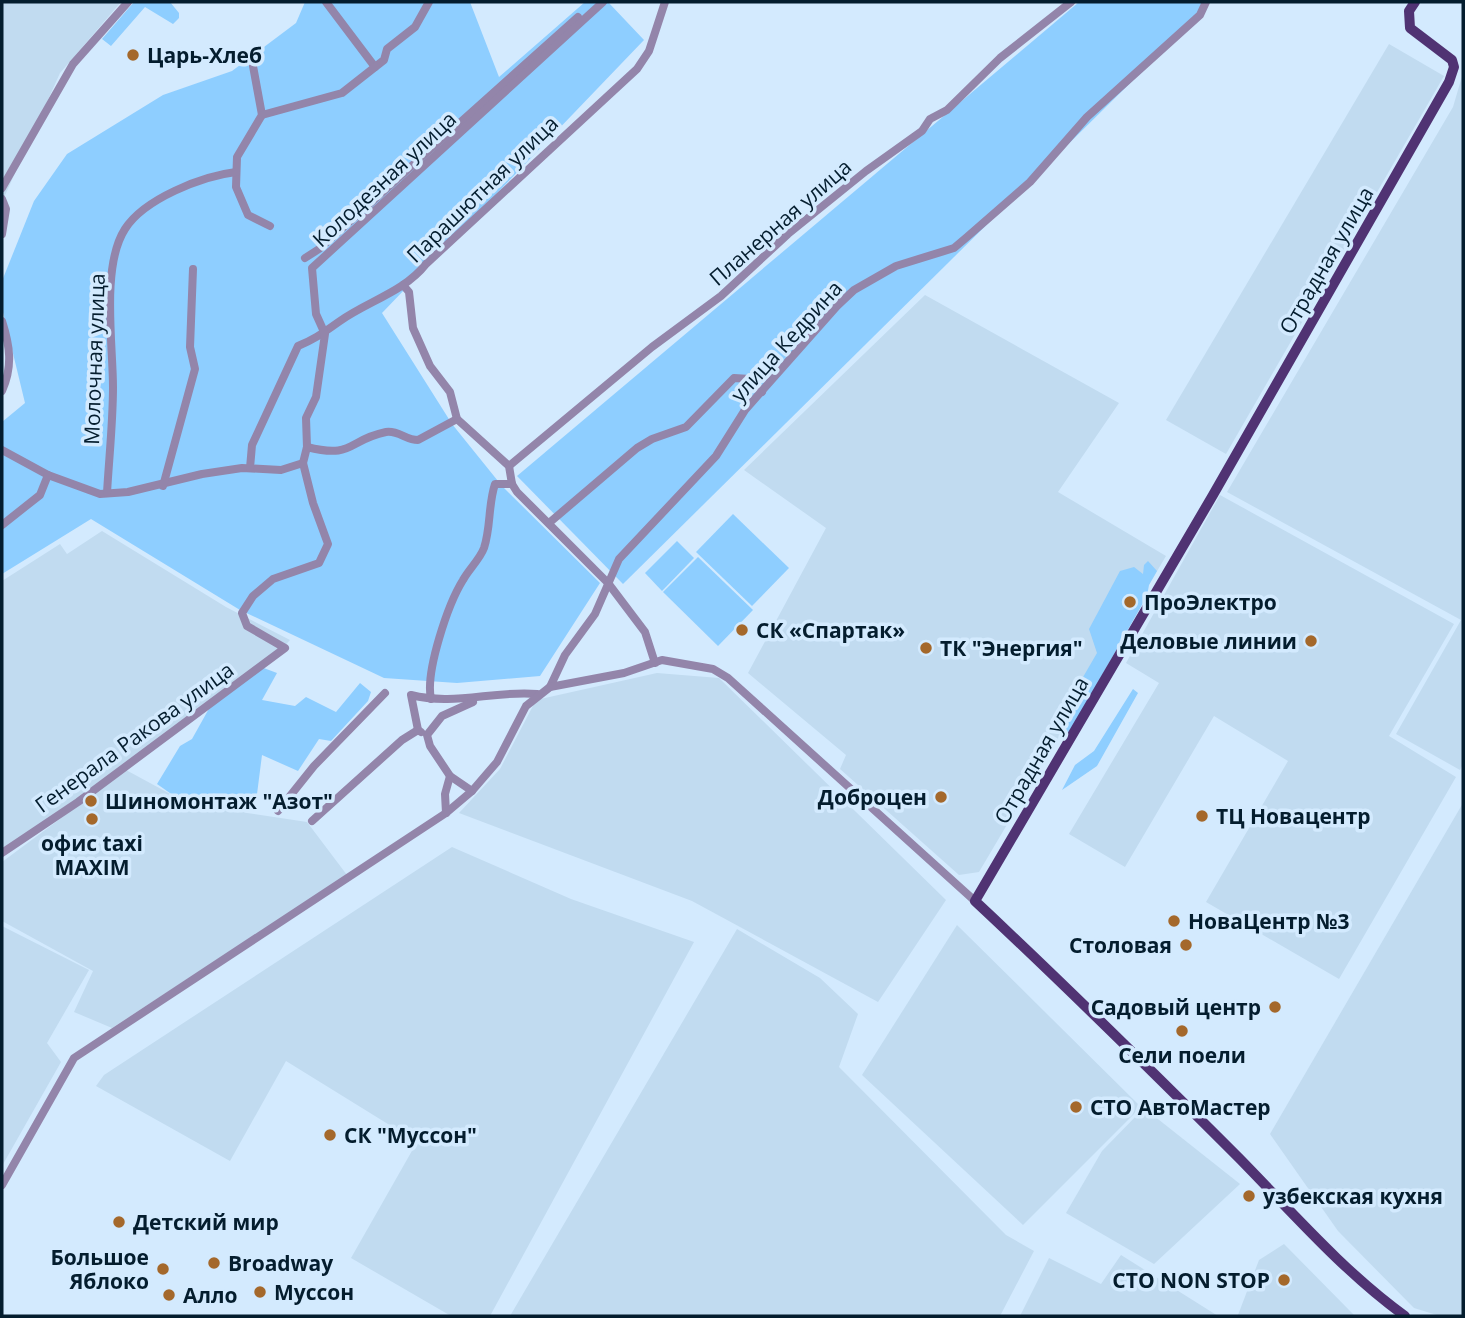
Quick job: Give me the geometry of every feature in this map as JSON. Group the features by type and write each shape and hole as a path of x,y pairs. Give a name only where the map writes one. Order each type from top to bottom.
{"main road":[{"name":"Отрадная улица","path":"975,901 1207,506 1449,82 1454,67 1452,60 1410,28 1409,11 1415,2"},
{"path":"975,901 1089,1006 1316,1236 1384,1301 1405,1316"}],"street":[{"path":"2,188 73,64 128,2"},
{"path":"326,2 375,67"},
{"path":"262,116 342,93 384,60 387,49 415,27 429,2"},
{"name":"Колодезная улица","path":"305,258 319,249 595,2"},
{"name":"Колодезная улица","path":"285,648 244,624 242,613 253,596 272,579 313,566 326,552 327,535 313,503 303,463 307,447 306,418 316,397 325,334 316,314 312,268 603,2"},
{"name":"Парашютная улица","path":"250,468 252,445 298,346 325,334 338,321 413,280 426,264 637,69 649,51 665,2"},
{"name":"Планерная улица","path":"509,466 693,315 721,296 788,234 866,171 922,131 930,119 947,110 1000,58 1071,2"},
{"name":"улица Кедрина","path":"550,687 565,656 595,614 626,551 716,456 745,410 854,290 896,266 954,248 1030,182 1087,117 1199,15 1206,2"},
{"path":"253,65 262,116 237,157 236,187 248,215 270,226"},
{"name":"Молочная улица","path":"107,493 113,388 111,291 124,230 138,215 178,190 214,174 236,172"},
{"path":"2,199 6,209 2,234"},
{"path":"163,486 195,369 190,347 193,270"},
{"path":"402,285 409,292 413,328 430,366 450,392 457,419 509,466 512,484 608,583 645,632 655,663"},
{"path":"2,321 9,344 9,375 2,391"},
{"path":"549,523 637,448 652,439 686,427 734,378 750,379 762,392"},
{"path":"307,447 337,452 362,440 390,432 418,440 457,419"},
{"path":"2,450 48,475 107,493 163,486 202,474 250,468 281,470 303,463"},
{"path":"2,525 40,495 48,475"},
{"path":"431,699 428,687 438,648 455,594 483,551 489,503 495,484 512,484"},
{"name":"Генерала Ракова улица","path":"2,853 78,802 285,648"},
{"path":"2,1185 74,1058 446,813 472,791 497,761 526,706 537,694 550,687 624,673 662,660 713,669 728,678 975,901"},
{"path":"472,791 450,776 426,735 418,730 411,695 431,699 482,698 517,692 537,694"},
{"path":"278,811 314,766 385,693"},
{"path":"426,735 442,716 482,698"},
{"path":"312,821 402,740 418,730"},
{"path":"446,813 445,794 450,776"}],"shaded area":[{"path":"2,2 121,2 60,73 2,202"},
{"path":"134,2 170,2 179,13 179,18 173,24 145,7 111,46 102,39"},
{"path":"305,2 470,2 499,77 585,2 608,2 644,40 382,313 452,424 502,486 600,583 540,676 457,683 384,678 240,610 91,519 2,574 2,422 25,403 2,308 2,281 34,201 67,154 163,95 232,71 296,23"},
{"path":"1079,2 1203,2 1196,18 623,584 517,476"},
{"path":"1389,44 1444,76 1226,454 1166,420"},
{"path":"1463,73 1463,764 1460,770 1396,734 1461,620 1227,492 1453,107"},
{"path":"925,295 1119,403 1058,492 1166,556 979,872 959,875 840,769 846,755 748,673 826,528 744,470"},
{"path":"1220,495 1454,624 1389,736 1456,777 1339,979 1206,902 1288,761 1214,716 1125,867 1069,834 1159,683 1126,663"},
{"path":"733,514 789,568 752,606 696,552"},
{"path":"102,531 226,607 290,640 279,652 87,792 2,849 2,581 60,544 67,554"},
{"path":"677,541 694,558 662,591 645,573"},
{"path":"698,557 753,610 718,646 663,592"},
{"path":"1148,561 1157,571 1149,585 1147,596 1068,735 1054,727 1097,653 1089,629 1120,571 1134,567 1143,574 1144,565"},
{"path":"261,667 277,673 262,700 295,706 306,697 336,712 360,683 371,692 368,701 331,741 319,739 298,771 262,755 256,802 177,798 157,784 180,746 192,739 211,705"},
{"path":"657,673 719,678 946,900 878,1002 692,901 459,813 500,769 536,700"},
{"path":"1133,689 1138,693 1097,766 1062,790 1075,765 1094,751"},
{"path":"126,770 174,796 247,813 307,822 347,875 112,1028 74,1012 93,971 2,921 2,862"},
{"path":"1463,803 1463,1316 1440,1316 1414,1308 1338,1231 1270,1134"},
{"path":"452,847 571,899 694,942 490,1316 451,1316 351,1258 417,1142 286,1061 230,1161 96,1086 104,1075"},
{"path":"957,925 1141,1107 1023,1225 862,1075"},
{"path":"2,926 89,970 47,1043 61,1062 2,1166"},
{"path":"737,929 820,978 858,1014 839,1067 1006,1235 1034,1251 1000,1316 510,1316"},
{"path":"1144,1108 1240,1184 1154,1264 1066,1213 1102,1151"},
{"path":"1284,1244 1355,1316 1238,1315 1259,1260"},
{"path":"1121,1255 1218,1316 1020,1316 1049,1258 1101,1284"}],"place":[{"name":"Царь-Хлеб","path":"133,55"},
{"name":"ПроЭлектро","path":"1130,602"},
{"name":"СК «Спартак»","path":"742,630"},
{"name":"Деловые линии","path":"1311,641"},
{"name":"ТК \"Энергия\"","path":"926,648"},
{"name":"Доброцен","path":"941,797"},
{"name":"Шиномонтаж \"Азот\"","path":"91,801"},
{"name":"ТЦ Новацентр","path":"1202,816"},
{"name":"офис taxi MAXIM","path":"92,819"},
{"name":"НоваЦентр №3","path":"1174,921"},
{"name":"Столовая","path":"1186,945"},
{"name":"Садовый центр","path":"1275,1007"},
{"name":"Сели поели","path":"1182,1031"},
{"name":"СТО АвтоМастер","path":"1076,1107"},
{"name":"СК \"Муссон\"","path":"330,1135"},
{"name":"узбекская кухня","path":"1249,1196"},
{"name":"Детский мир","path":"119,1222"},
{"name":"Broadway","path":"214,1263"},
{"name":"Большое Яблоко","path":"163,1269"},
{"name":"СТО NON STOP","path":"1284,1280"},
{"name":"Муссон","path":"260,1292"},
{"name":"Алло","path":"169,1295"}]}
